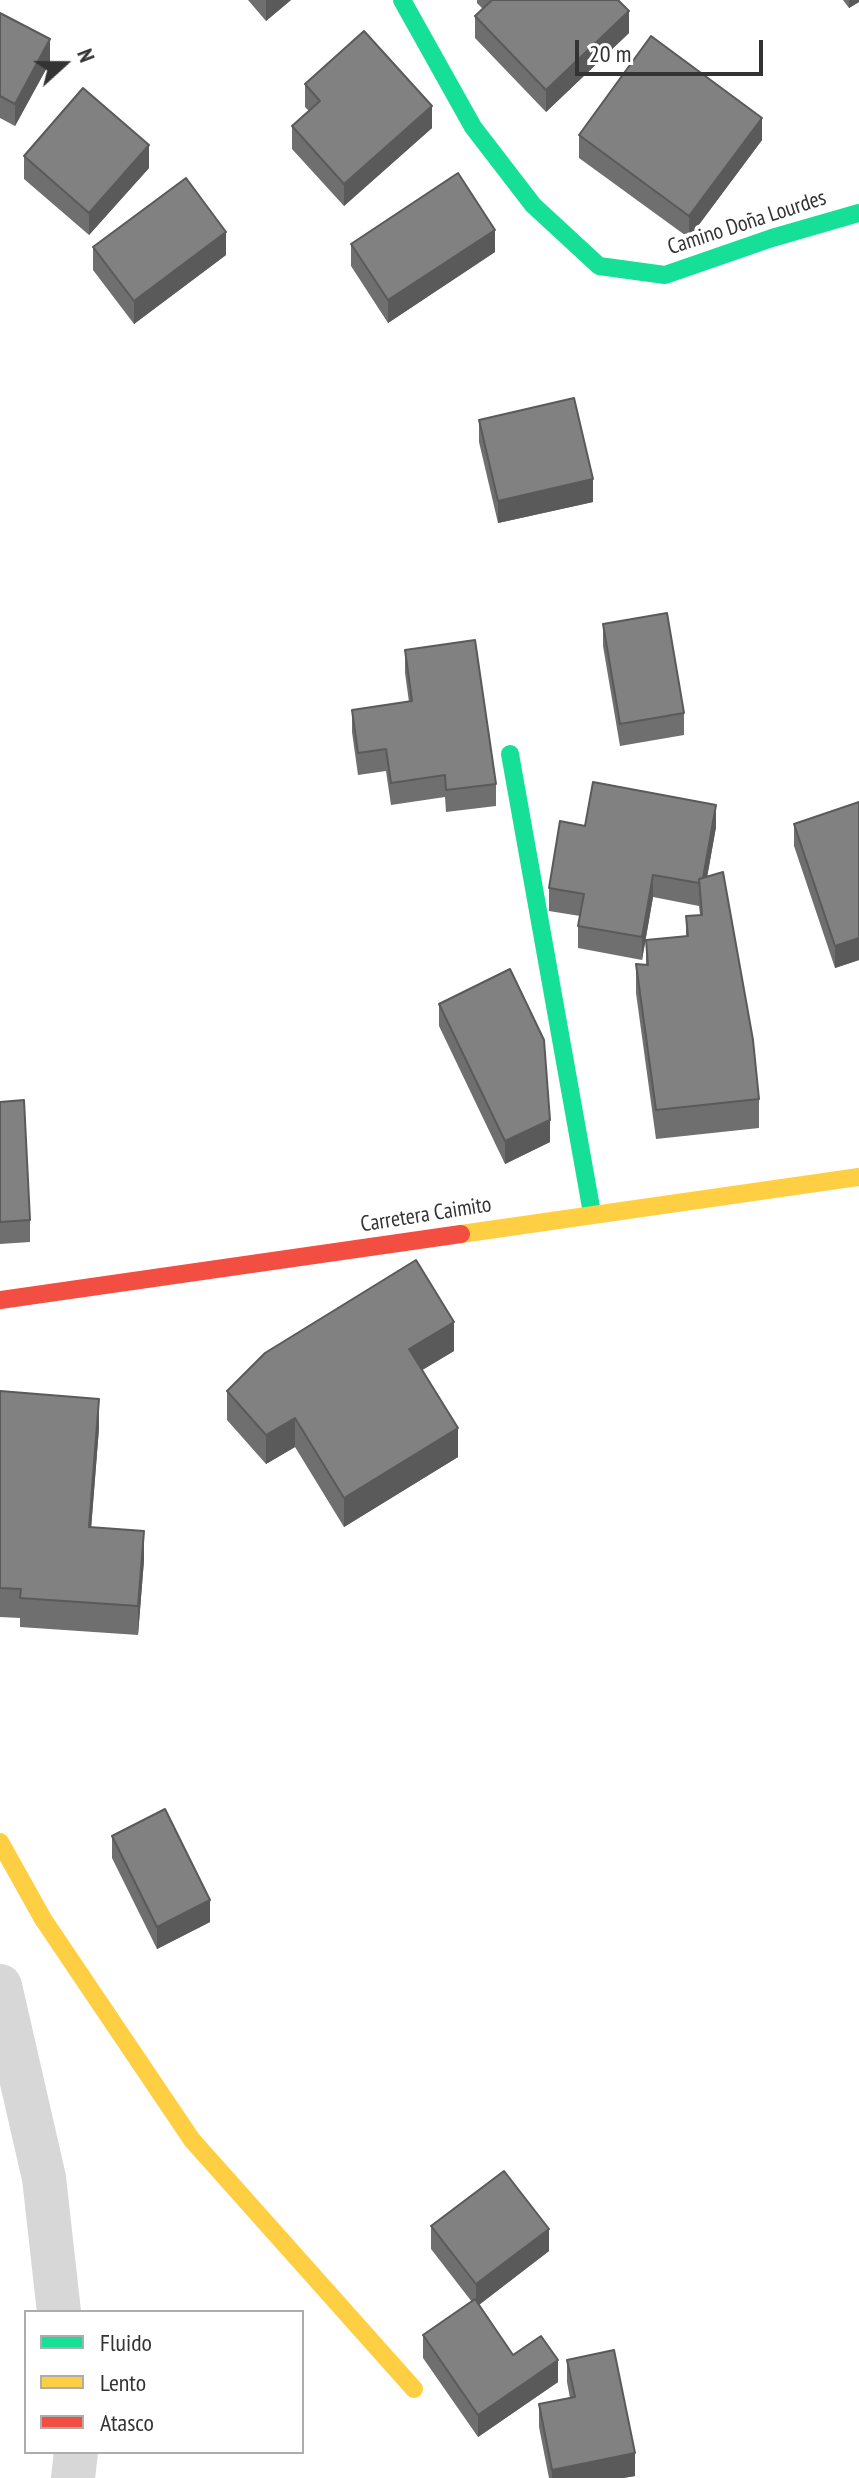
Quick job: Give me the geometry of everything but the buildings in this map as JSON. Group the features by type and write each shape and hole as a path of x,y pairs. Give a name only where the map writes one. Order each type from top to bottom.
{"street":[{"name":"Camino Doña Lourdes","path":"402,0 473,127 533,205 599,266 665,275 772,238 859,213"},
{"path":"510,754 592,1213"},
{"name":"Carretera Caimito","path":"0,1300 859,1177"},
{"path":"0,1842 43,1919 192,2140 414,2389"},
{"path":"0,1986 44,2178 59,2310"},
{"path":"73,2478 76,2454"}],"traffic: fast":[{"path":"402,0 473,127 533,205 599,266 665,275 772,238 859,213"},
{"path":"510,754 592,1213"}],"traffic: slow":[{"path":"461,1234 859,1177"},
{"path":"0,1842 43,1919 192,2140 414,2389"}],"traffic: jam":[{"path":"0,1300 461,1234"}]}
